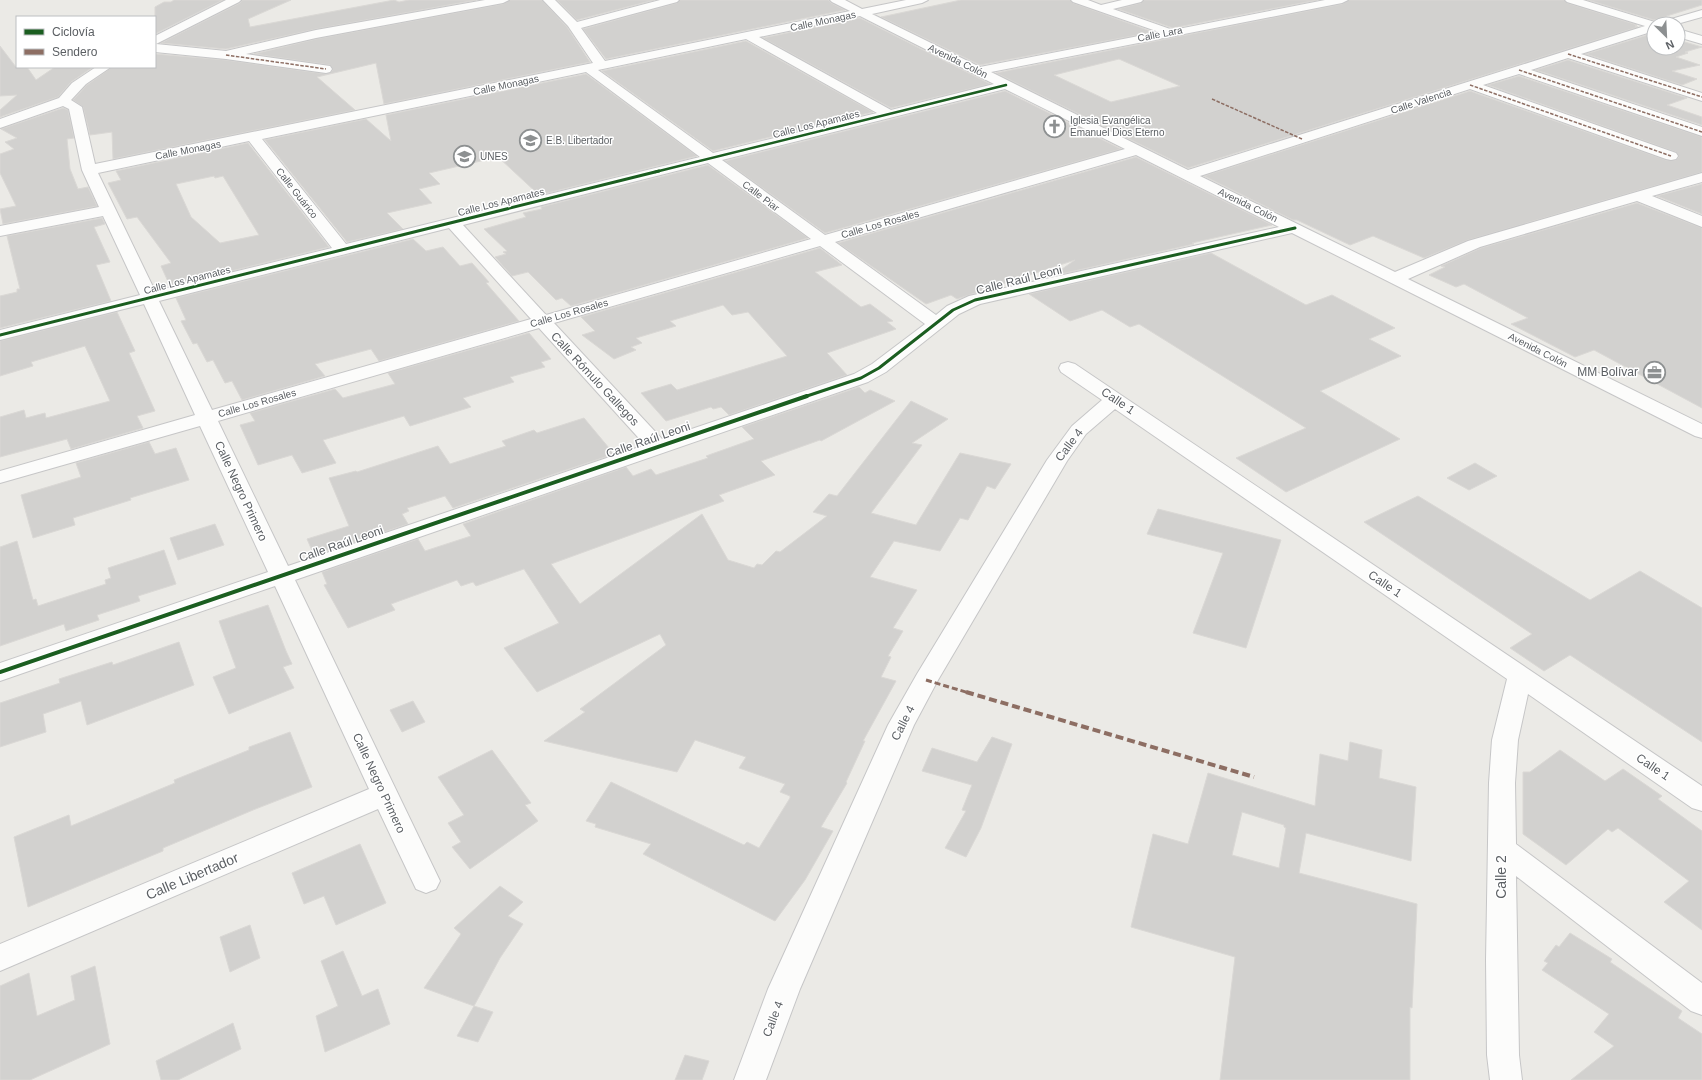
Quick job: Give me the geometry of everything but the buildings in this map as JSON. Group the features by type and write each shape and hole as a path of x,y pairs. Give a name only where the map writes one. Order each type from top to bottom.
{"street":[{"path":"156,40 235,0"},
{"path":"226,55 324,32 503,0"},
{"name":"Calle Piar","path":"549,0 574,26 591,52 595,67 710,158 935,323"},
{"path":"574,26 673,0"},
{"name":"Avenida Colón","path":"836,0 1702,432"},
{"name":"Calle Monagas","path":"89,170 922,0"},
{"path":"1077,0 1170,32"},
{"path":"1100,8 1137,0"},
{"name":"Calle Lara","path":"978,71 1170,32 1342,0"},
{"path":"1571,0 1646,23"},
{"path":"1686,18 1702,13"},
{"name":"Calle Valencia","path":"1188,175 1646,29"},
{"path":"1686,35 1702,40"},
{"path":"749,36 889,114"},
{"path":"156,48 226,55 326,69"},
{"path":"1568,54 1702,97"},
{"path":"0,124 64,101 69,92 79,83 103,68"},
{"path":"1519,70 1702,132"},
{"name":"Calle Los Apamates","path":"0,335 1006,85"},
{"path":"1470,85 1671,156"},
{"name":"Calle Negro Primero","path":"64,101 75,108 89,170 426,881"},
{"name":"Calle Guárico","path":"253,137 342,250"},
{"name":"Calle Los Rosales","path":"0,477 1138,150"},
{"path":"1395,278 1474,244 1702,177"},
{"path":"1638,196 1702,222"},
{"path":"0,231 108,210"},
{"name":"Calle Rómulo Gallegos","path":"452,222 658,447"},
{"name":"Calle Raúl Leoni","path":"0,672 861,378 879,368 953,310 976,300 1295,228"},
{"name":"Calle 1","path":"1068,368 1702,800"},
{"name":"Calle 4","path":"750,1080 784,989 901,725 926,680 1057,460 1079,430 1114,399"},
{"name":"Calle 2","path":"1506,1080 1503,1055 1501,960 1502,783 1505,740 1520,676"},
{"name":"Calle Libertador","path":"0,958 384,794"},
{"path":"1501,849 1702,1001"}],"marked path":[{"path":"1568,54 1702,97"},
{"path":"226,55 326,69"},
{"path":"1519,70 1702,132"},
{"path":"1470,85 1671,156"},
{"path":"1212,99 1302,139"},
{"path":"926,680 1254,777"}],"cycle path":[{"path":"0,335 1006,85"},
{"path":"0,672 861,378 879,368 953,310 975,300 1295,228"}],"place":[{"name":"Iglesia Evangélica Emanuel Dios Eterno","path":"1055,126"},
{"name":"E.B. Libertador","path":"531,140"},
{"name":"UNES","path":"464,156"},
{"name":"MM Bolívar","path":"1654,372"}]}
